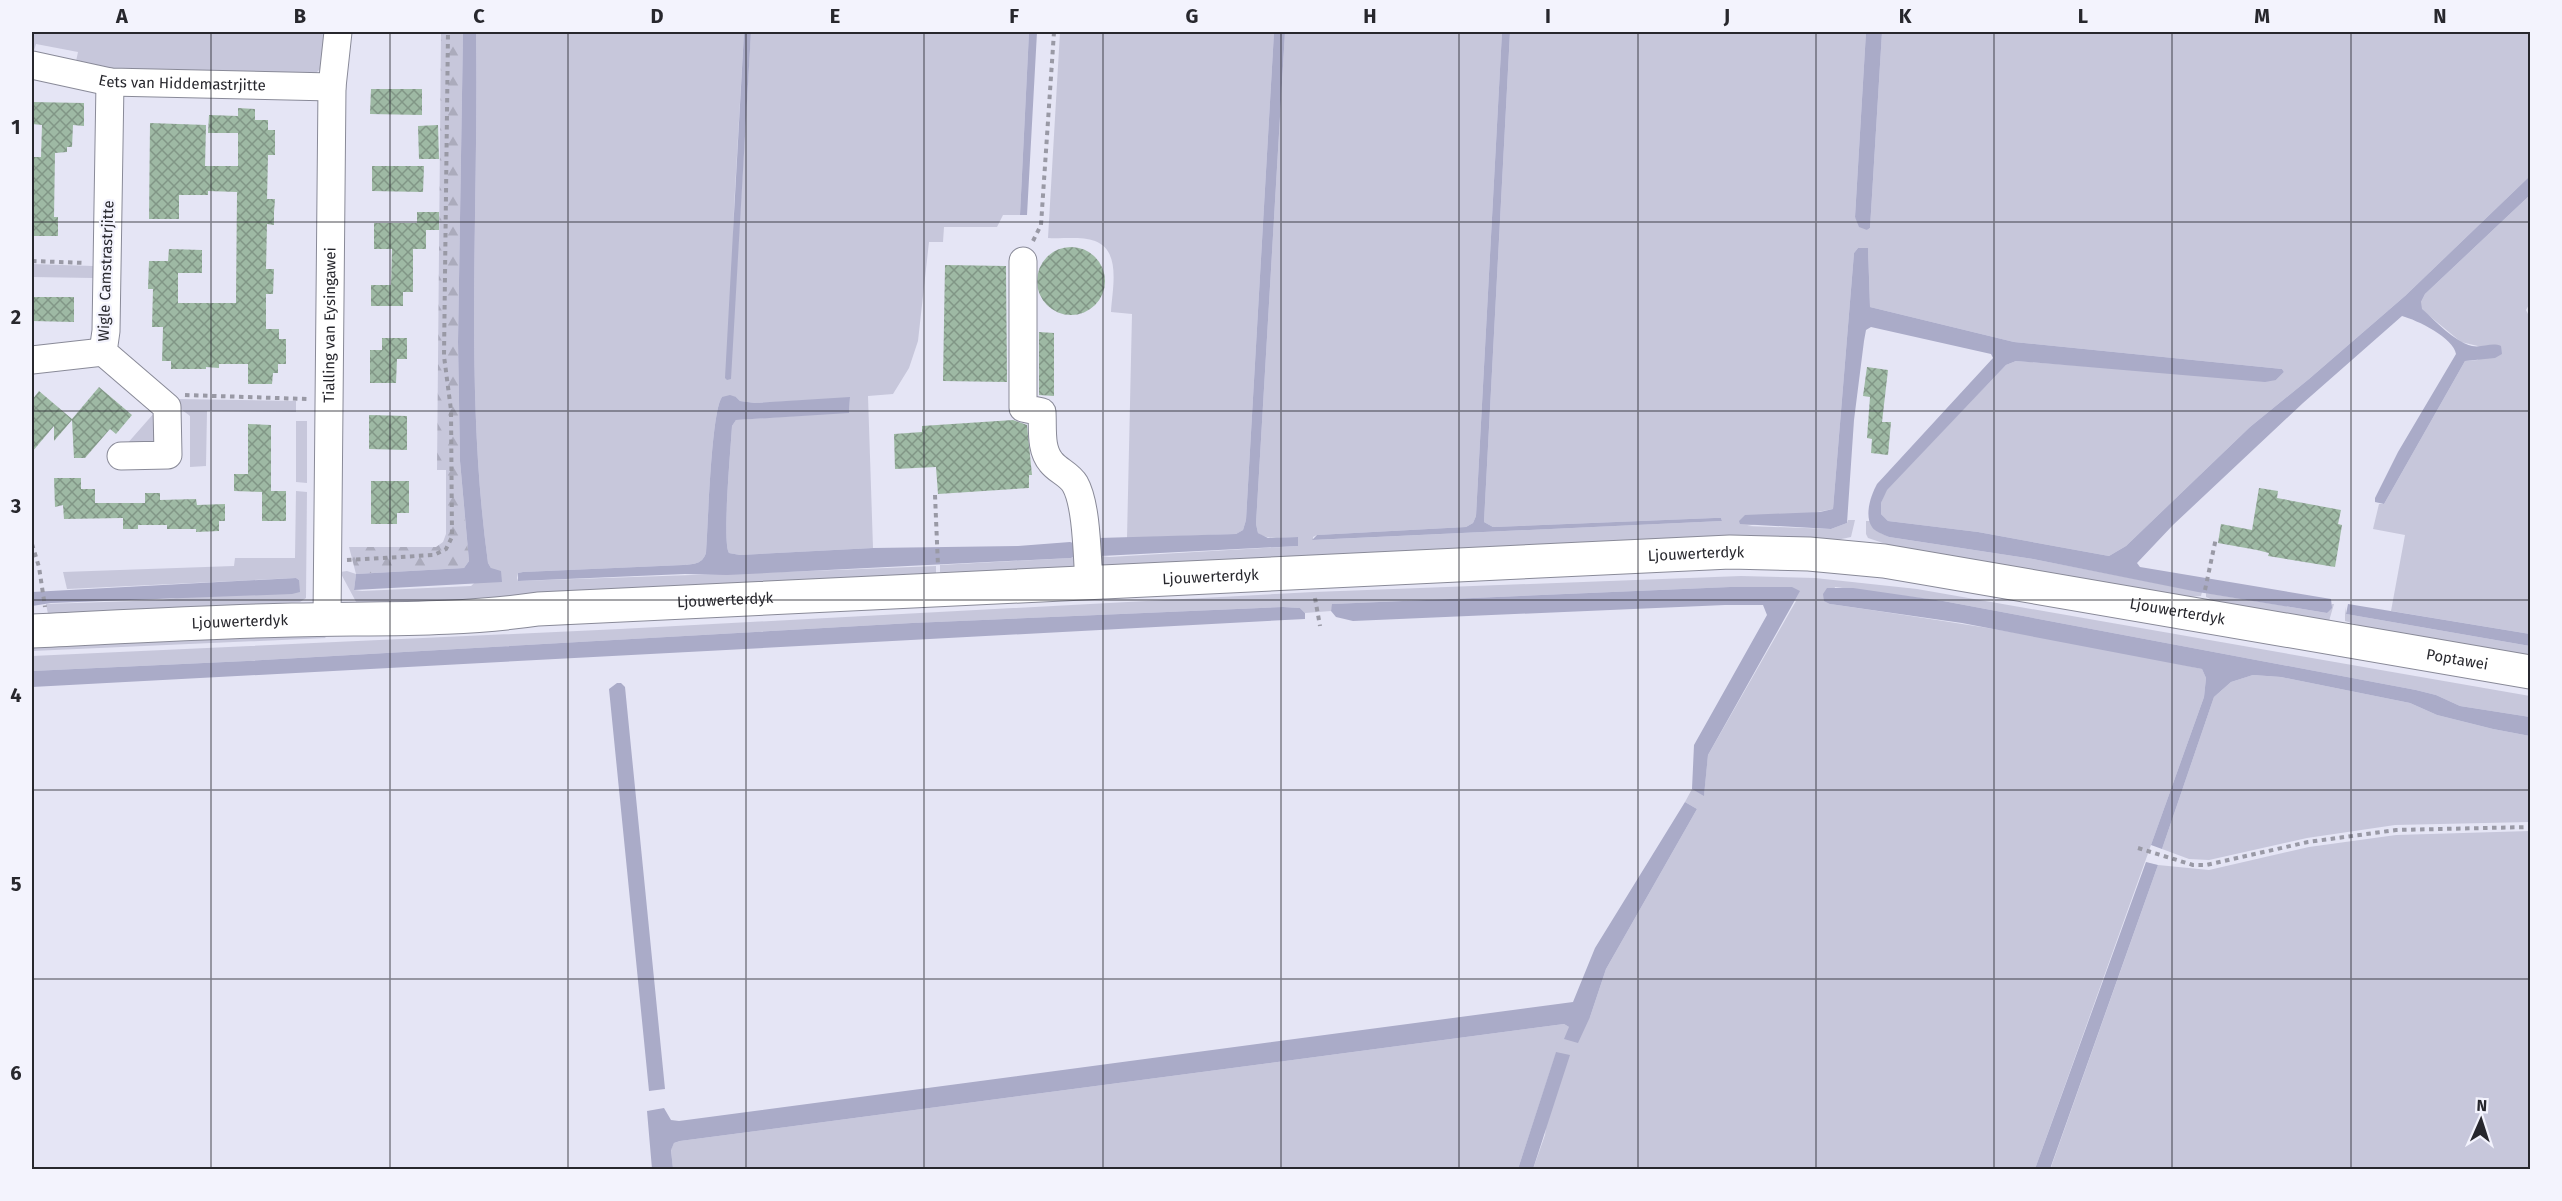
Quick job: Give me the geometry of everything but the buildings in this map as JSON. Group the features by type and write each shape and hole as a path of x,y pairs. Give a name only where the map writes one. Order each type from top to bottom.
{"main road":[{"name":"Ljouwerterdyk","path":"38,619 327,620 470,617 538,609 1730,552 1809,554 1884,561 2385,647"},
{"name":"Poptawei","path":"2385,647 2530,672"}],"street":[{"name":"Tialling van Eysingawei","path":"327,620 332,87 338,32"},
{"name":"Eets van Hiddemastrjitte","path":"32,65 110,82 332,87"},
{"name":"Wigle Camstrastrjitte","path":"110,82 106,331 103,352 165,404"},
{"path":"1023,261 1023,408 1042,412 1044,450 1052,464 1064,471 1075,485 1082,502 1089,582"},
{"path":"32,360 103,352"},
{"path":"121,456 168,455 167,407 165,404"}],"path":[{"path":"346,560 434,555 447,549 452,537 451,410 444,368 448,32"},
{"path":"1023,261 1041,225 1054,32"},
{"path":"32,261 107,263"},
{"path":"165,404 173,395 329,400"},
{"path":"935,495 938,567"},
{"path":"2204,594 2216,538"},
{"path":"32,544 42,588 38,619"},
{"path":"1314,592 1320,627"},
{"path":"2138,848 2193,865 2206,865 2308,842 2396,830 2530,827"}],"green space":[{"path":"32,32 329,32 325,64 316,73 119,73 75,66 78,52 36,44 32,57"},
{"path":"441,32 463,32 458,342 460,461 469,561 464,568 356,574 349,547 436,547 443,542 446,534 446,470 437,470"},
{"path":"476,32 744,32 734,208 730,380 751,32 1029,32 1020,215 1003,215 997,227 944,227 943,242 929,242 918,341 909,368 893,394 868,396 873,548 740,555 729,553 726,532 728,493 732,426 736,420 849,412 850,398 755,403 740,401 736,397 722,397 715,424 706,553 700,561 683,565 523,572 518,573 517,578 518,581 936,566 936,573 361,611 340,572 347,571 356,574 354,590 362,591 471,586 491,568 488,563 481,497 474,364"},
{"path":"1060,32 1274,32 1246,520 1243,530 1236,534 1127,538 1132,314 1111,312 1114,272 1109,253 1103,246 1095,241 1084,239 1048,238"},
{"path":"1285,32 1502,32 1476,516 1473,523 1466,527 1317,535 1313,537 1313,540 1722,521 1721,518 1714,518 1493,527 1484,522 1510,32 1866,32 1855,217 1867,230 1870,228 1882,32 2530,32 2530,176 2405,296 2250,427 2126,546 2109,556 1978,532 1888,521 1881,514 1881,503 1886,490 2006,365 2016,361 2276,380 2284,372 2282,369 2014,342 1870,307 1868,248 1858,248 1854,253 1833,509 1747,526 1831,529 1847,523 1848,520 1855,520 1851,537 1837,540 1101,568 1097,548 1101,556 1109,557 1298,546 1297,537 1267,537 1258,533 1256,524"},
{"path":"2530,195 2530,303 2526,310 2530,318 2530,634 2391,611 2405,535 2373,529 2379,504 2384,504 2465,361 2478,360 2482,347 2461,342 2421,309 2421,302 2425,294"},
{"path":"32,264 93,266 93,278 32,277"},
{"path":"177,399 296,401 296,412 207,411 206,466 190,467 190,416 173,403"},
{"path":"155,412 156,441 126,445"},
{"path":"296,421 307,421 307,483 296,482"},
{"path":"296,491 307,492 306,598 300,602 48,614 46,604 163,600 299,580 296,578 67,589 63,572 234,566 235,558 295,558"},
{"path":"1866,521 1870,521 1875,530 1889,537 2033,559 2202,592 2201,596 2186,597 1900,552 1868,538"},
{"path":"1077,555 1079,557 1073,570 940,572 940,565 1071,558"},
{"path":"1741,576 1815,578 1917,589 2530,696 2530,717 2460,706 2436,695 2416,690 1943,601 1835,587 1830,604 1970,625 2109,650 2202,669 2206,678 2204,697 2035,1169 1533,1169 1545,1135 1556,1053 1518,1169 673,1170 671,1149 674,1143 680,1141 1564,1024 1569,1027 1590,1017 1606,969 1697,809 1685,802 1692,789 1704,795 1708,755 1796,601 1730,587 1333,604 1331,611 1305,613 1300,608 1283,607 912,623 32,671 32,656 620,629 1314,592"},
{"path":"2206,593 2327,613 2334,604 2329,621 2237,611 2206,597"},
{"path":"2345,607 2346,614 2530,646 2530,664 2376,631 2345,621"},
{"path":"315,628 326,638 32,651 32,640"},
{"path":"2253,675 2281,677 2410,703 2437,715 2530,736 2530,822 2395,825 2307,838 2209,860 2189,859 2162,849 2214,697 2231,682"},
{"path":"2530,831 2530,1169 2050,1170 2158,865 2209,870 2309,847 2396,835"}],"shaded area":[{"path":"463,32 476,32 474,364 476,431 488,563 491,568 501,571 502,582 354,590 356,574 464,568 469,561 460,461 458,342"},
{"path":"744,32 751,32 731,379 727,380 725,378"},
{"path":"1029,32 1037,32 1027,215 1020,215"},
{"path":"1274,32 1285,32 1256,524 1258,533 1268,538 1298,537 1298,546 1101,556 1098,553 1099,538 1236,534 1243,530 1246,520"},
{"path":"1502,32 1510,32 1484,522 1493,527 1714,518 1721,518 1722,521 1312,540 1317,535 1466,527 1473,523 1476,516"},
{"path":"1866,32 1882,32 1870,228 1867,230 1859,227 1855,217"},
{"path":"2530,176 2530,195 2425,294 2421,302 2422,309 2458,340 2472,346 2501,346 2502,354 2495,358 2465,361 2384,504 2375,502 2375,498 2398,452 2456,354 2454,348 2442,336 2402,316 2303,403 2173,525 2137,563 2140,567 2331,599 2332,608 2327,613 2198,592 2033,559 1889,537 1877,532 1870,522 1868,511 1877,484 1993,358 1991,354 1871,327 1866,330 1854,420 1847,523 1831,529 1740,524 1739,521 1745,515 1820,512 1833,509 1854,253 1858,248 1868,248 1870,307 2014,342 2282,369 2284,372 2276,380 2265,382 2016,361 2006,365 1887,490 1881,503 1881,514 1888,521 1978,532 2109,556 2126,546 2250,427 2405,296"},
{"path":"730,395 740,401 755,403 850,397 849,413 736,420 732,426 728,493 726,532 729,553 740,555 873,548 1018,546 1070,542 1077,544 1077,555 1071,558 727,575 685,574 518,581 518,573 523,572 683,565 700,561 706,553 718,407 722,397"},
{"path":"296,578 299,580 300,592 292,594 51,603 32,606 32,592"},
{"path":"1730,587 1792,587 1800,591 1708,755 1704,796 1692,789 1694,745 1767,615 1763,605 1353,621 1336,617 1331,611 1332,604"},
{"path":"1827,588 1853,588 1943,601 2416,690 2436,695 2460,706 2530,717 2530,736 2437,715 2410,703 2281,677 2253,675 2231,682 2214,697 2162,849 2151,845 2204,697 2206,678 2202,669 1962,623 1830,604 1824,601 1823,594"},
{"path":"2348,604 2530,634 2530,646 2346,614"},
{"path":"1300,608 1305,613 1305,619 32,687 32,671 912,623"},
{"path":"617,683 625,687 665,1089 649,1091 609,689"},
{"path":"1685,802 1697,809 1606,969 1590,1017 1578,1043 1564,1039 1569,1027 1564,1024 680,1141 674,1143 671,1150 673,1169 652,1169 647,1111 664,1108 671,1120 679,1121 1573,1002 1595,948"},
{"path":"2146,862 2158,865 2050,1169 2035,1169"},
{"path":"1556,1052 1570,1055 1533,1169 1518,1169"}]}
